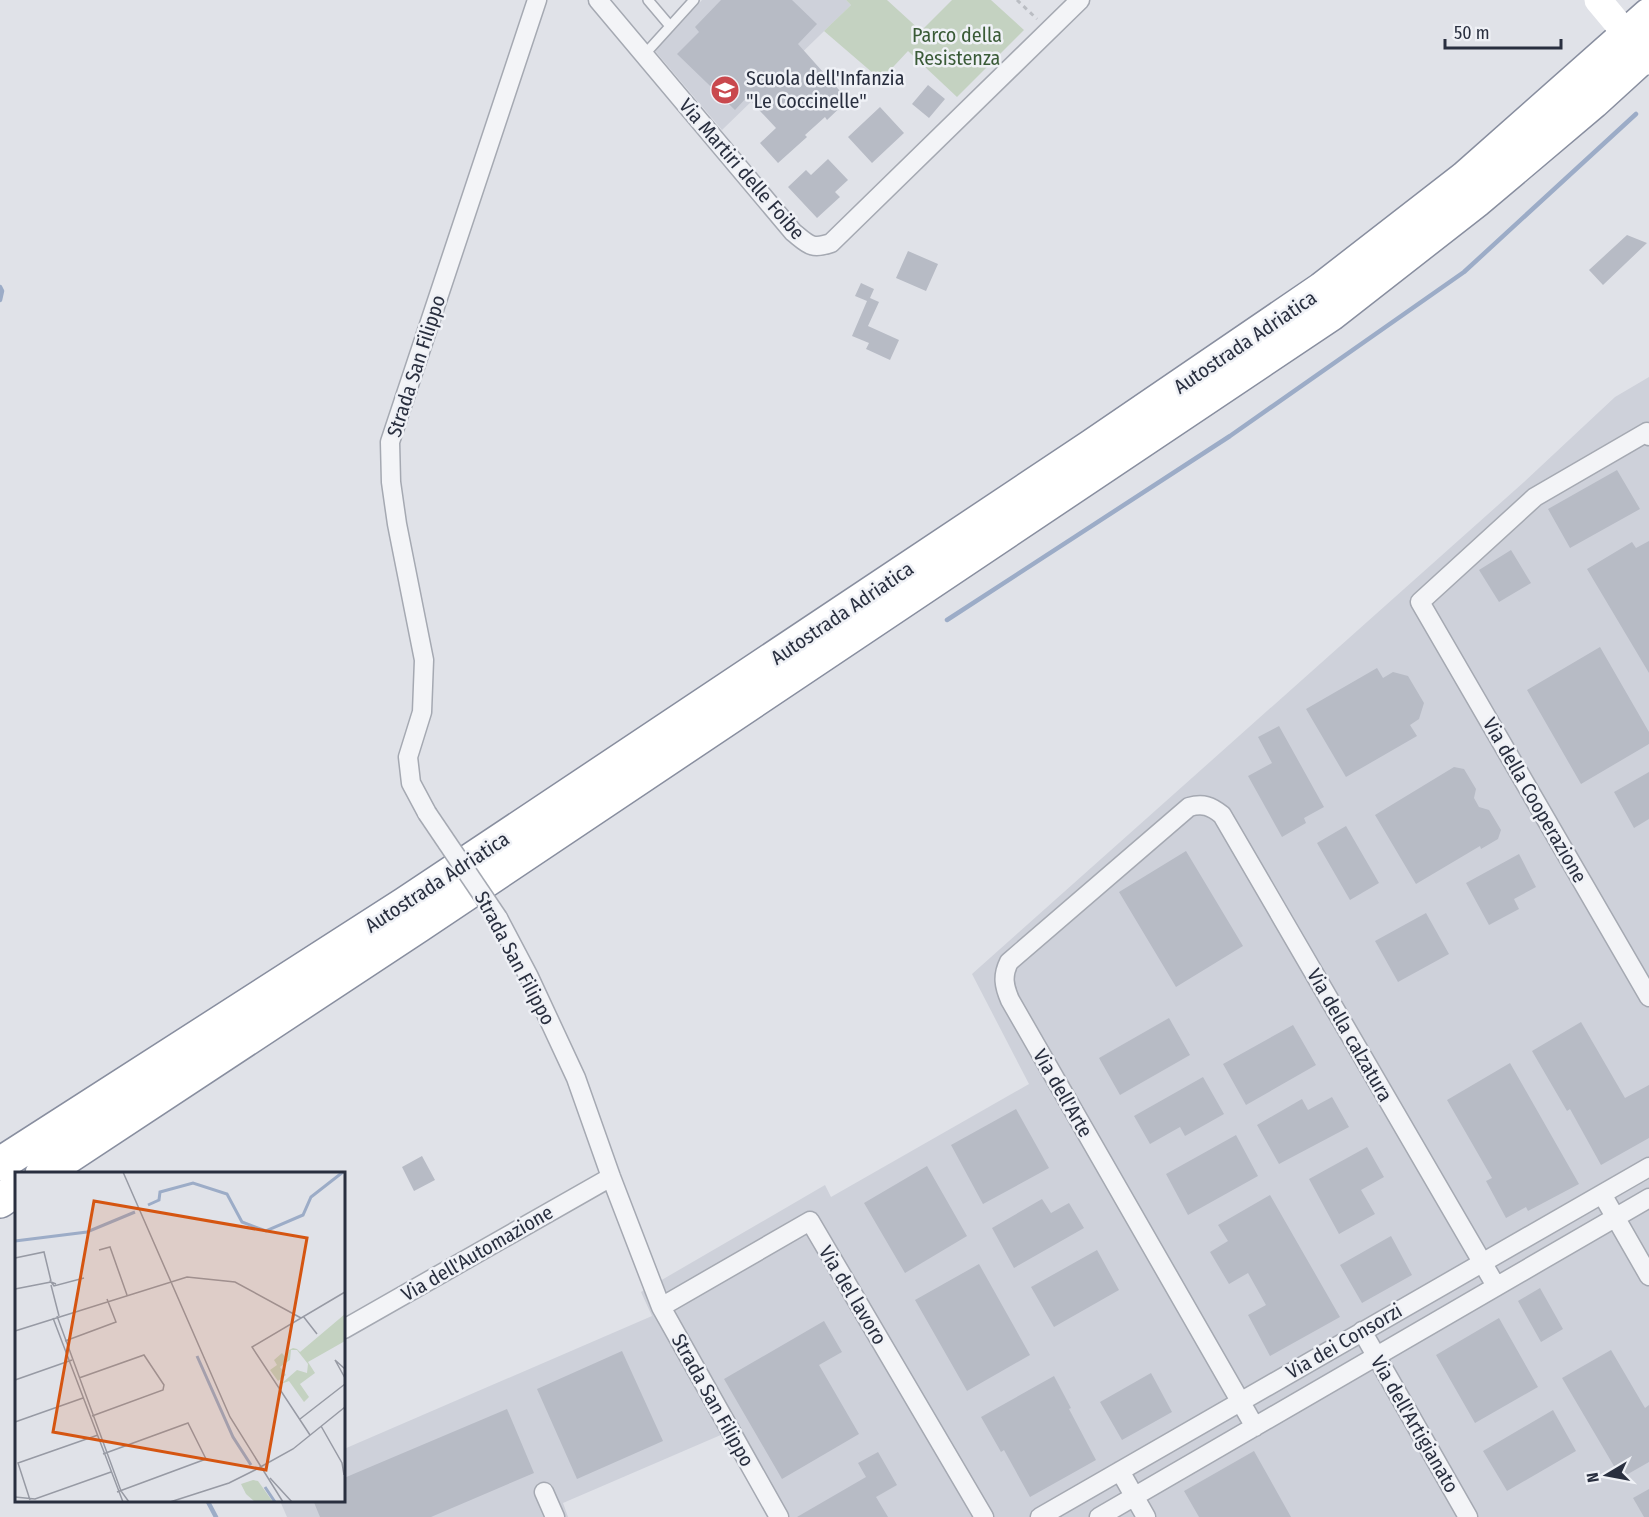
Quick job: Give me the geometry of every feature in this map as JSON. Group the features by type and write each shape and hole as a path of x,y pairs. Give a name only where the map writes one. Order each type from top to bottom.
{"highway":[{"name":"Autostrada Adriatica","path":"0,1164 405,904 1082,453 1322,289 1465,178 1649,15"},
{"name":"Autostrada Adriatica","path":"44,1172 418,926 1331,314 1477,200 1593,102 1649,51"},
{"path":"0,1201 15,1191"}],"main road":[{"path":"1598,0 1649,61"}],"street":[{"name":"Strada San Filippo","path":"537,0 390,442 391,482 397,524 424,660 422,712 408,757 411,783 427,813 498,918 529,977 576,1078 661,1307 779,1517"},
{"name":"Via Martiri delle Foibe","path":"598,0 793,232 810,246 819,248 831,243 1049,30"},
{"path":"1049,30 1080,0"},
{"name":"Via della Cooperazione","path":"1649,436 1647,432 1535,497 1420,602 1649,998"},
{"name":"Via della calzatura","path":"1190,807 1207,805 1222,815 1496,1286"},
{"name":"Via dell'Arte","path":"1190,807 1009,962 1004,973 1005,986 1010,1000 1254,1427"},
{"name":"Via dei Consorzi","path":"1040,1517 1649,1167"},
{"name":"Via dell'Automazione","path":"345,1328 611,1177"},
{"path":"1602,1194 1649,1276"},
{"name":"Via dei Consorzi","path":"1099,1517 1649,1198"},
{"name":"Via del lavoro","path":"661,1307 810,1221 984,1517"},
{"name":"Via dell'Artigianato","path":"1362,1331 1468,1517"},
{"path":"1120,1471 1146,1517"},
{"path":"544,1492 555,1517"}],"lane":[{"path":"648,0 670,26"},
{"path":"644,55 694,0"}],"path":[{"path":"1017,0 1049,30"}],"shaded area":[{"name":"Scuola dell'Infanzia \"Le Coccinelle\"","path":"702,0 846,0 851,5 722,130 655,51"},
{"path":"1649,377 1649,1517 787,1517 737,1428 563,1503 568,1517 287,1517 280,1502 345,1502 345,1449 652,1316 641,1292 825,1185 831,1197 1029,1084 972,974 1524,482 1615,397"}],"green space":[{"name":"Parco della Resistenza","path":"846,0 887,0 921,31 952,0 991,0 1024,30 957,97 908,51 881,80 824,31 851,5"}],"building":[{"name":"Scuola dell'Infanzia \"Le Coccinelle\"","path":"721,0 792,0 817,24 798,44 848,100 827,120 825,117 805,135 807,137 778,163 760,143 776,128 747,97 735,110 677,54 699,32 695,27"},
{"path":"928,85 945,99 929,118 912,104"},
{"path":"880,107 904,133 872,163 848,137"},
{"path":"828,159 848,180 835,192 840,197 817,218 788,187 806,170 811,175"},
{"path":"1627,235 1647,243 1603,285 1589,270"},
{"path":"908,251 938,264 926,291 896,278"},
{"path":"861,283 874,289 870,298 879,302 868,326 899,340 890,360 866,349 869,343 852,336 867,301 855,296"},
{"path":"1617,470 1640,509 1570,548 1548,509"},
{"path":"1649,541 1649,673 1587,569 1632,542 1636,548"},
{"path":"1511,550 1531,583 1499,602 1479,570"},
{"path":"1600,647 1649,732 1649,744 1581,784 1527,690"},
{"path":"1377,668 1383,678 1393,672 1408,676 1424,703 1419,719 1410,725 1417,736 1346,777 1306,709"},
{"path":"1279,726 1324,807 1304,818 1306,823 1282,837 1248,776 1272,763 1258,737"},
{"path":"1454,767 1464,769 1476,789 1474,798 1479,807 1489,810 1501,830 1498,839 1481,849 1480,846 1416,884 1375,815"},
{"path":"1649,772 1649,819 1634,828 1614,792"},
{"path":"1346,826 1379,883 1350,900 1317,843"},
{"path":"1186,851 1243,946 1176,987 1119,892"},
{"path":"1519,854 1536,887 1514,899 1519,909 1489,925 1466,883"},
{"path":"1426,913 1449,954 1398,982 1375,941"},
{"path":"1169,1018 1190,1055 1120,1095 1099,1058"},
{"path":"1581,1022 1625,1098 1649,1085 1649,1138 1601,1165 1570,1109 1567,1111 1532,1051"},
{"path":"1293,1025 1316,1065 1246,1105 1223,1064"},
{"path":"1510,1063 1579,1184 1528,1211 1526,1207 1506,1218 1486,1181 1492,1178 1447,1100"},
{"path":"1203,1077 1224,1114 1185,1136 1180,1127 1150,1144 1134,1116"},
{"path":"1332,1097 1349,1127 1279,1164 1257,1125 1302,1099 1308,1110"},
{"path":"1016,1109 1049,1168 983,1204 951,1145"},
{"path":"1236,1135 1258,1176 1188,1215 1166,1174"},
{"path":"1367,1147 1384,1177 1361,1190 1375,1214 1339,1234 1309,1179"},
{"path":"422,1156 435,1180 414,1191 402,1167"},
{"path":"927,1166 967,1236 905,1273 864,1203"},
{"path":"1270,1195 1340,1317 1270,1356 1248,1315 1266,1305 1248,1273 1229,1284 1210,1252 1228,1241 1218,1225"},
{"path":"1042,1199 1051,1213 1069,1203 1084,1228 1014,1268 992,1228"},
{"path":"1391,1236 1412,1275 1362,1303 1340,1265"},
{"path":"1097,1250 1119,1290 1054,1327 1031,1287"},
{"path":"979,1264 1030,1355 967,1391 915,1300"},
{"path":"1540,1288 1563,1329 1541,1342 1518,1301"},
{"path":"1499,1318 1538,1387 1475,1423 1436,1355"},
{"path":"824,1321 842,1352 819,1365 859,1434 782,1479 724,1379"},
{"path":"1611,1350 1645,1408 1649,1405 1649,1462 1621,1478 1562,1378"},
{"path":"622,1351 663,1441 577,1479 537,1389"},
{"path":"1151,1373 1172,1412 1122,1440 1100,1402"},
{"path":"1054,1376 1096,1460 1030,1497 1004,1450 1001,1452 981,1417"},
{"path":"507,1409 534,1473 431,1517 320,1517 314,1502 345,1502 345,1478"},
{"path":"1553,1410 1576,1451 1507,1491 1483,1451"},
{"path":"1254,1451 1291,1517 1199,1517 1184,1491"},
{"path":"878,1452 897,1485 876,1497 888,1517 797,1517 866,1477 858,1463"},
{"path":"1649,1489 1649,1517 1644,1517 1633,1498"}],"waterway":[{"path":"947,620 1230,436 1464,272 1636,114"},
{"path":"0,287 2,291 0,300"},
{"path":"208,1502 216,1517"}],"place":[{"name":"Scuola dell'Infanzia \"Le Coccinelle\"","path":"725,90"}]}
